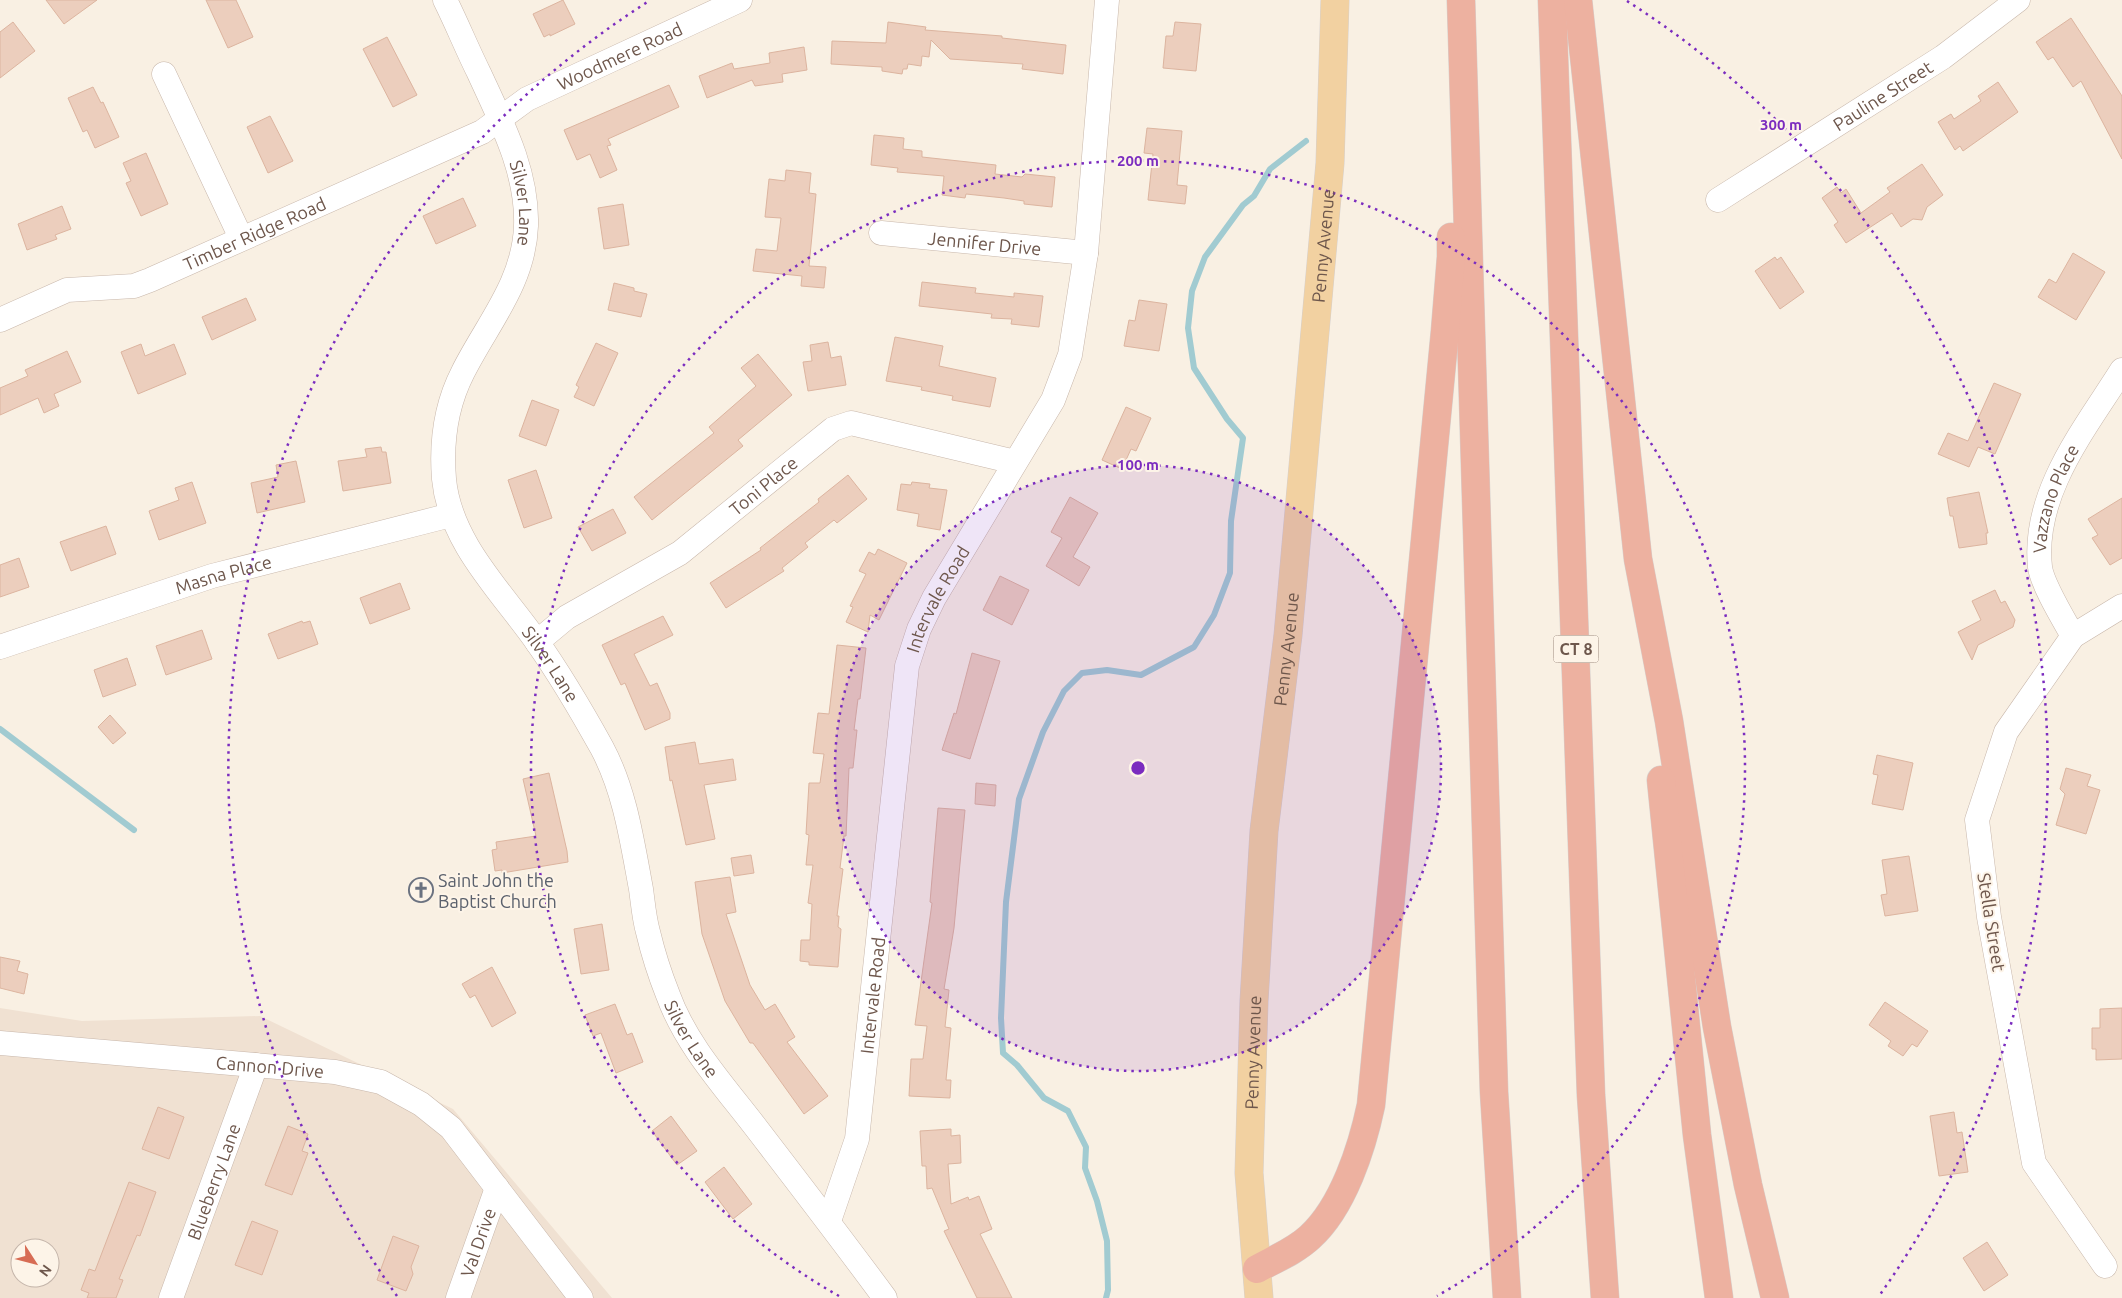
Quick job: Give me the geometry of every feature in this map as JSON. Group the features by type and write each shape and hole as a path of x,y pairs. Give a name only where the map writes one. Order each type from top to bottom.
{"highway":[{"path":"1461,0 1472,414 1494,1092 1507,1298"},
{"name":"CT 8","path":"1552,0 1591,1095 1605,1298"},
{"path":"1578,0 1697,1135 1719,1298"},
{"path":"1257,1269 1300,1246 1328,1216 1351,1170 1367,1123 1372,1098 1451,257 1450,162 1464,71"},
{"path":"1638,559 1669,721 1717,1027 1748,1185 1775,1298"}],"main road":[{"name":"Penny Avenue","path":"1259,1298 1249,1173 1254,992 1264,831 1289,625 1330,163 1335,0"}],"street":[{"name":"Silver Lane","path":"446,0 502,119 514,155 524,196 526,226 522,253 515,278 499,312 461,375 447,413 443,447 445,482 451,515 470,550 537,642 604,752 619,791 635,855 647,931 668,997 680,1020 710,1068 829,1221 885,1298"},
{"name":"Woodmere Road","path":"502,119 527,99 740,0"},
{"name":"Intervale Road","path":"829,1221 856,1139 907,666 919,629 934,598 1053,400 1064,376 1070,355 1086,254 1103,0"},
{"name":"Pauline Street","path":"1718,200 1943,57 2018,0"},
{"path":"164,74 241,238"},
{"name":"Timber Ridge Road","path":"0,320 67,290 134,286 482,132 502,119"},
{"name":"Jennifer Drive","path":"881,233 1086,254"},
{"name":"Vazzano Place","path":"2073,636 2054,603 2040,569 2045,505 2065,461 2122,370"},
{"name":"Toni Place","path":"537,642 567,617 680,553 833,429 851,423 1015,462"},
{"name":"Masna Place","path":"0,647 212,576 451,515"},
{"name":"Stella Street","path":"2105,1266 2034,1163 1989,917 1977,820 2006,732 2073,636 2122,606"},
{"name":"Cannon Drive","path":"0,1043 335,1072 381,1082 421,1104 451,1128 581,1298"},
{"name":"Blueberry Lane","path":"171,1298 256,1065"},
{"name":"Val Drive","path":"458,1298 497,1188"}],"shaded area":[{"path":"0,1008 82,1021 260,1016 453,1109 612,1298 0,1298"}],"building":[{"path":"46,0 97,0 64,24"},
{"path":"206,0 236,0 253,37 228,48"},
{"path":"563,0 575,24 544,37 533,14"},
{"path":"2071,18 2122,96 2122,159 2081,81 2073,87 2053,57 2048,60 2036,42"},
{"path":"13,22 35,51 0,78 0,32"},
{"path":"888,22 926,27 925,30 1002,36 1002,38 1066,45 1063,74 1022,69 1023,64 950,59 931,40 929,57 922,56 921,66 908,64 907,69 903,69 902,74 882,71 882,67 831,64 832,41 886,43"},
{"path":"1175,22 1201,24 1196,71 1163,68 1166,36 1173,36"},
{"path":"387,37 417,95 393,107 363,49"},
{"path":"804,47 807,70 782,74 783,82 755,86 752,80 707,98 699,76 732,63 734,69 770,63 769,53"},
{"path":"1998,82 2018,112 1963,151 1960,146 1955,150 1938,122 1951,114 1954,119 1981,101 1978,96"},
{"path":"669,85 679,107 608,139 611,145 607,146 617,170 600,178 590,154 577,160 564,130"},
{"path":"93,87 101,103 103,102 119,137 95,148 87,130 83,132 68,98"},
{"path":"270,116 293,161 268,173 247,127"},
{"path":"1147,128 1182,131 1177,185 1187,186 1185,204 1148,200 1153,154 1144,153"},
{"path":"874,135 904,138 903,149 922,151 922,157 996,165 995,174 1022,177 1025,174 1055,177 1052,207 1024,204 1024,201 1004,198 966,194 965,198 942,195 944,176 897,172 898,168 871,165"},
{"path":"146,153 168,204 141,216 126,183 131,181 123,163"},
{"path":"1922,164 1943,195 1927,207 1922,220 1913,219 1901,227 1892,213 1846,243 1834,225 1838,222 1822,198 1837,187 1841,193 1846,189 1861,213 1890,192 1887,188"},
{"path":"786,170 811,173 809,193 816,194 809,266 826,267 824,288 801,286 802,276 753,271 756,249 777,251 781,218 765,217 769,179 785,181"},
{"path":"463,198 476,226 436,244 423,216"},
{"path":"623,204 629,245 604,249 598,208"},
{"path":"62,206 71,229 55,235 57,239 27,250 18,224"},
{"path":"2073,253 2105,272 2076,320 2038,297 2049,279 2056,283"},
{"path":"1775,257 1777,260 1781,257 1804,292 1780,309 1755,271"},
{"path":"922,282 976,288 975,293 1014,297 1014,293 1043,296 1039,327 1011,324 1012,319 991,318 992,314 919,306"},
{"path":"614,283 634,288 634,291 647,294 641,317 608,310"},
{"path":"246,298 256,320 212,340 202,317"},
{"path":"1139,300 1167,304 1159,351 1124,346 1129,320 1135,321"},
{"path":"895,337 943,346 939,366 996,378 990,407 952,400 953,396 921,390 922,387 886,381"},
{"path":"828,342 831,358 841,356 846,385 808,391 803,362 812,361 810,345"},
{"path":"596,343 618,353 594,406 574,397 579,387 576,385"},
{"path":"141,344 145,356 174,344 186,374 138,394 121,352"},
{"path":"67,351 81,382 54,394 59,406 44,413 38,398 0,415 0,388 28,376 25,370"},
{"path":"758,354 792,395 738,440 743,446 652,520 634,497 714,433 709,427 756,386 741,368"},
{"path":"1994,383 2021,394 1995,454 1978,447 1969,467 1938,454 1948,433 1968,441"},
{"path":"532,400 559,410 546,446 519,436"},
{"path":"1126,407 1151,418 1136,451 1131,449 1122,469 1102,460"},
{"path":"381,447 382,452 386,452 391,483 343,491 338,461 367,457 365,449"},
{"path":"296,461 305,502 257,513 251,483 278,477 276,465"},
{"path":"536,470 552,518 524,528 508,480"},
{"path":"848,475 867,499 837,523 834,520 805,543 808,547 782,568 784,571 726,608 710,583 761,550 760,548 819,502 818,499"},
{"path":"192,482 206,523 159,540 149,511 179,500 175,488"},
{"path":"912,482 930,484 929,488 947,490 940,530 917,526 919,514 897,510 901,484 911,485"},
{"path":"1979,492 1988,533 1986,533 1987,544 1959,548 1953,516 1950,516 1947,498"},
{"path":"1070,497 1098,513 1073,557 1090,567 1079,586 1046,566 1062,538 1051,532"},
{"path":"2122,498 2122,558 2110,565 2092,538 2098,535 2088,519"},
{"path":"613,509 626,533 592,551 578,527"},
{"path":"106,526 116,554 71,571 60,542"},
{"path":"878,549 907,563 879,620 870,615 868,632 846,622 853,607 850,606 866,574 859,571 869,552 875,555"},
{"path":"19,558 29,587 0,597 0,565"},
{"path":"1000,576 1029,590 1012,625 983,610"},
{"path":"400,583 410,609 370,624 360,598"},
{"path":"1995,590 2001,603 2005,601 2015,620 2013,627 1978,645 1972,660 1958,632 1981,620 1972,601"},
{"path":"663,616 673,635 634,654 650,686 657,683 670,713 670,719 645,730 625,683 621,685 602,645"},
{"path":"302,621 303,623 310,621 318,644 278,659 268,634"},
{"path":"202,630 212,659 166,675 156,646"},
{"path":"837,645 866,648 854,730 857,730 853,768 849,768 846,836 844,836 840,868 843,869 837,916 839,916 838,927 841,929 838,967 809,965 809,962 800,961 801,940 810,940 812,904 808,903 813,865 806,865 809,835 806,834 809,783 820,783 824,754 813,753 818,713 829,714"},
{"path":"972,653 1000,661 970,759 942,750 954,713 956,714"},
{"path":"127,658 136,685 103,697 94,670"},
{"path":"110,715 126,733 113,744 98,727"},
{"path":"695,742 699,764 733,759 736,780 704,785 715,839 686,845 672,780 670,781 665,747"},
{"path":"1877,755 1913,763 1903,810 1872,804 1878,775 1873,774"},
{"path":"2066,768 2091,775 2087,786 2100,790 2086,834 2056,825 2065,794 2060,789"},
{"path":"549,773 568,862 502,873 502,870 495,871 492,850 497,849 496,842 536,836 523,779"},
{"path":"976,783 996,785 995,806 975,804"},
{"path":"938,808 965,810 954,928 944,989 949,990 945,1027 951,1028 946,1080 951,1080 950,1098 909,1096 911,1059 923,1059 927,1026 915,1025 932,903 930,902"},
{"path":"751,855 754,873 734,876 731,858"},
{"path":"1909,856 1918,911 1885,916 1881,895 1887,894 1882,860"},
{"path":"730,877 736,912 726,914 750,985 765,1010 775,1004 795,1037 787,1042 828,1096 804,1114 753,1043 750,1043 725,1001 702,934 695,882"},
{"path":"602,924 609,970 581,974 574,929"},
{"path":"0,957 20,961 17,971 28,974 24,994 0,988"},
{"path":"492,967 516,1013 492,1027 475,995 470,998 462,984"},
{"path":"1885,1002 1928,1031 1917,1047 1912,1044 1903,1056 1888,1046 1891,1041 1869,1025"},
{"path":"615,1004 627,1035 632,1033 643,1062 616,1073 601,1033 593,1036 585,1015"},
{"path":"2122,1008 2122,1059 2096,1060 2096,1049 2092,1049 2092,1028 2100,1028 2100,1009"},
{"path":"158,1107 184,1117 169,1159 142,1149"},
{"path":"1954,1112 1957,1133 1962,1132 1968,1172 1939,1176 1930,1116"},
{"path":"671,1116 697,1151 677,1165 652,1131"},
{"path":"288,1126 308,1134 302,1151 308,1153 292,1195 265,1185"},
{"path":"951,1129 951,1136 960,1135 961,1163 948,1164 951,1204 968,1197 969,1200 979,1196 992,1229 980,1234 1012,1298 977,1298 944,1231 949,1229 932,1188 927,1189 926,1166 922,1166 920,1131"},
{"path":"724,1167 752,1204 733,1219 705,1182"},
{"path":"129,1182 156,1192 140,1236 137,1235 119,1279 123,1280 116,1298 87,1298 89,1293 81,1290 89,1269 95,1271"},
{"path":"252,1221 278,1231 262,1275 235,1265"},
{"path":"393,1236 419,1246 411,1267 413,1274 406,1291 377,1280"},
{"path":"1987,1242 2008,1275 1984,1291 1963,1258"}],"waterway":[{"path":"1106,1298 1108,1290 1107,1241 1097,1201 1085,1168 1086,1147 1068,1111 1044,1098 1017,1065 1003,1053 1001,1018 1006,902 1019,799 1043,732 1064,691 1082,673 1107,670 1141,675 1194,647 1214,615 1230,573 1231,521 1243,438 1227,419 1194,368 1188,328 1192,291 1205,257 1243,205 1254,196 1270,169 1306,141"},
{"path":"0,729 134,830"}],"place":[{"name":"Saint John the Baptist Church","path":"421,890"}]}
